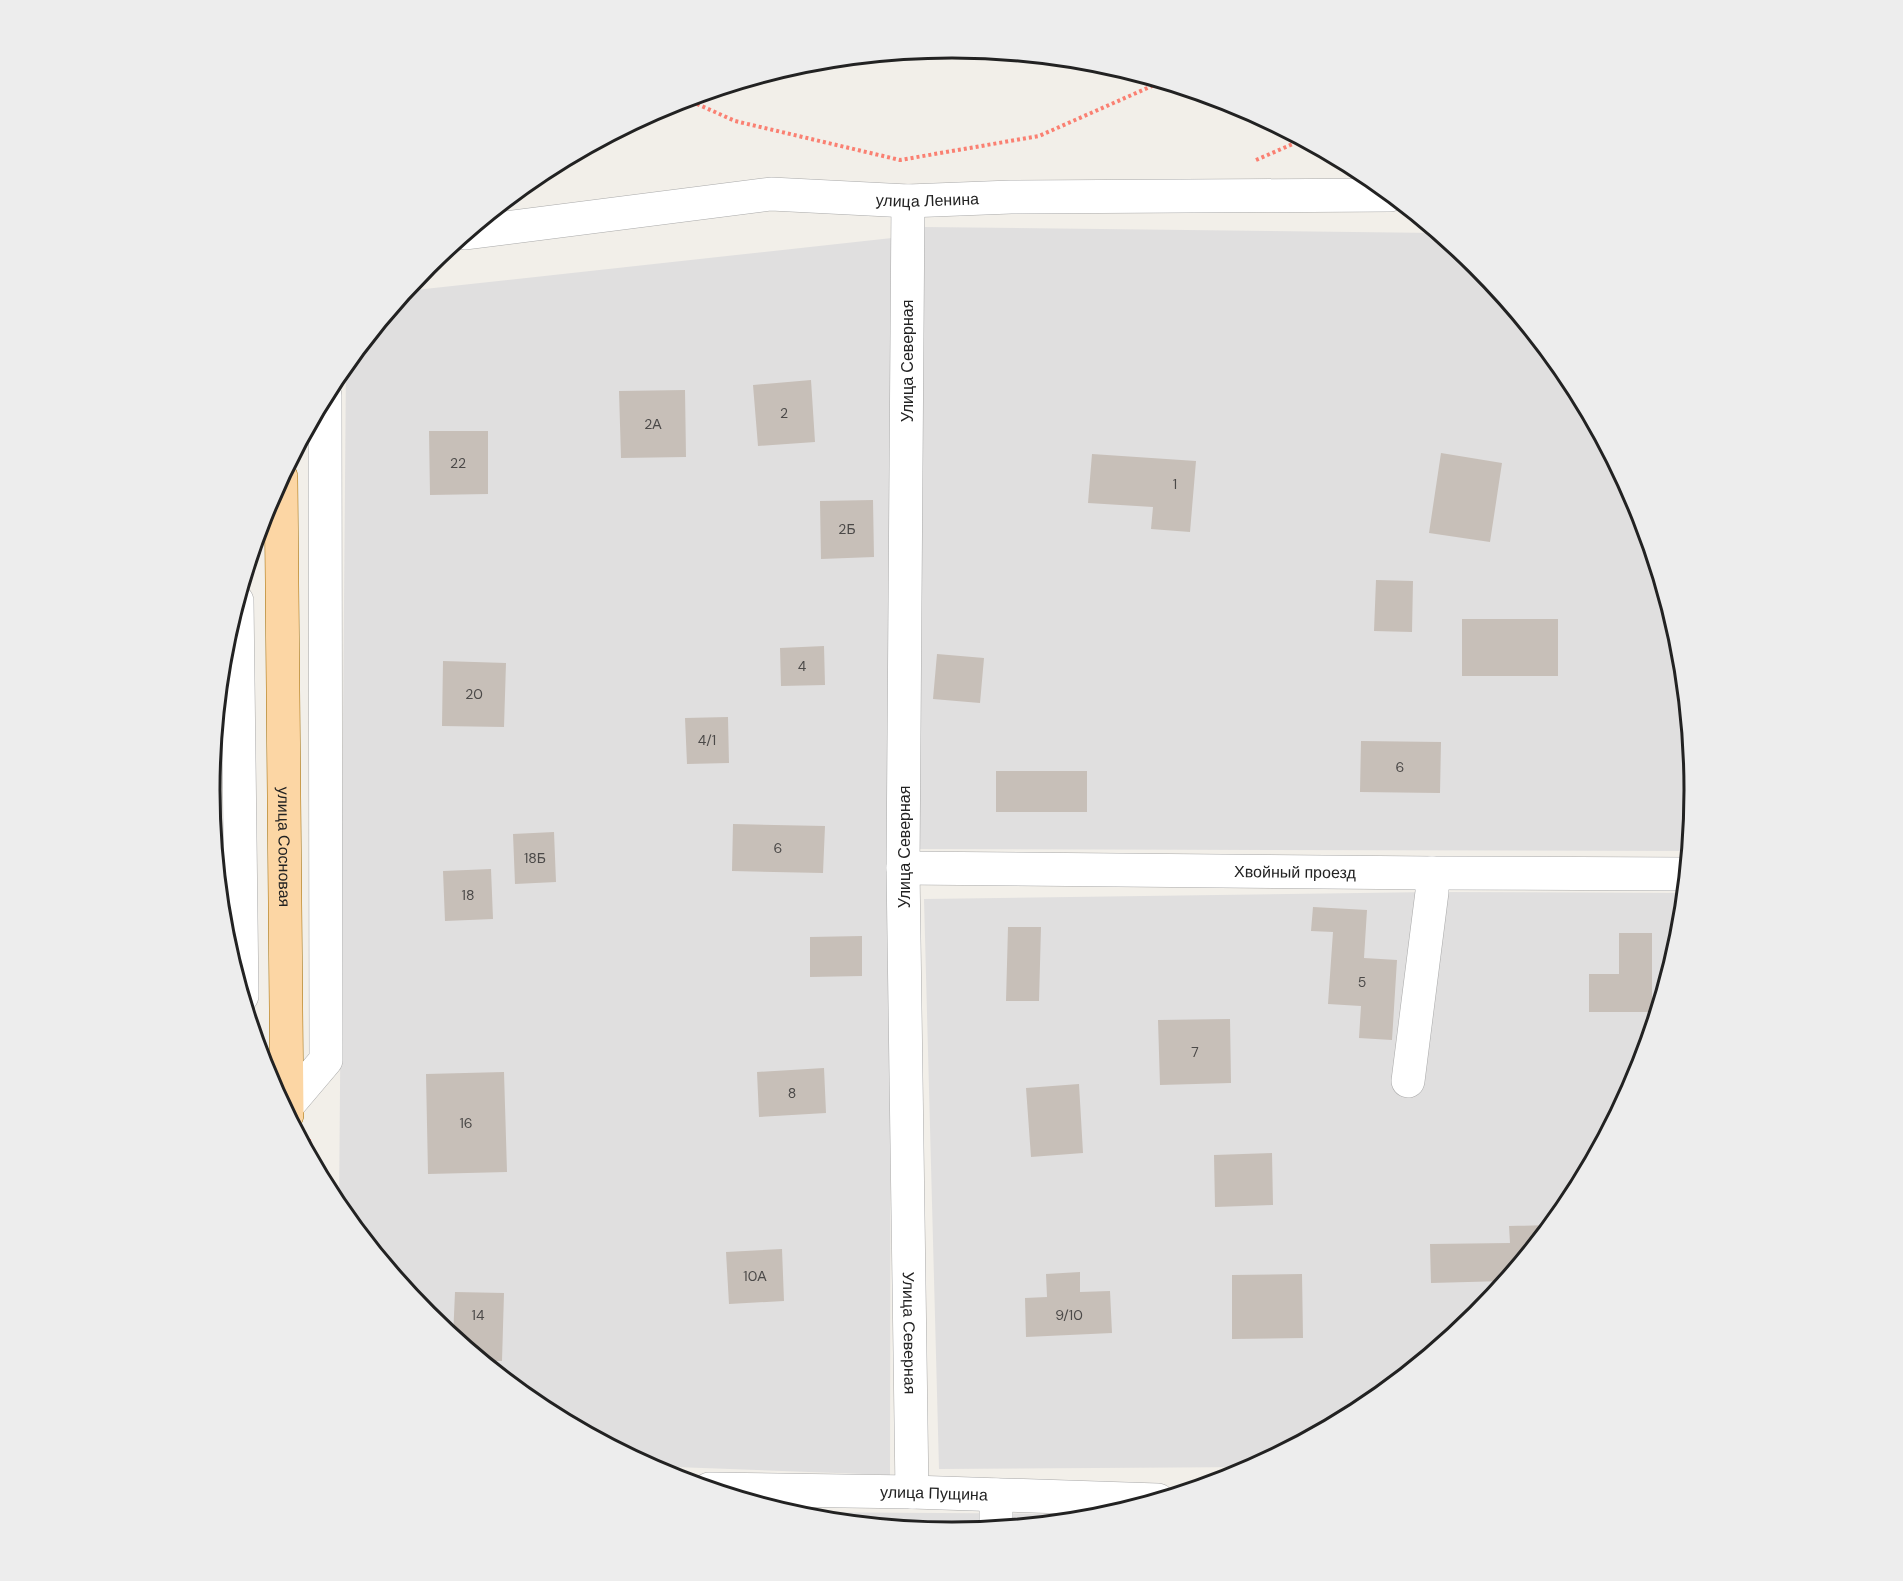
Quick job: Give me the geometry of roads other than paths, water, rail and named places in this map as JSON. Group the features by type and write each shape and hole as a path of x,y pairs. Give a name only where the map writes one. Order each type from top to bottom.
{"main road":[{"name":"улица Сосновая","path":"281,497 285,1092"}],"street":[{"name":"улица Ленина","path":"480,231 771,194 908,201 1011,197 1376,195"},
{"name":"Улица Северная","path":"908,201 903,868 912,1492"},
{"path":"289,1102 326,1060 325,413"},
{"path":"237,632 242,969"},
{"name":"Хвойный проезд","path":"903,868 1678,874"},
{"path":"1408,1080 1432,892 1432,873"},
{"name":"улица Пущина","path":"734,1489 1135,1499"},
{"path":"996,1495 996,1521"}]}
